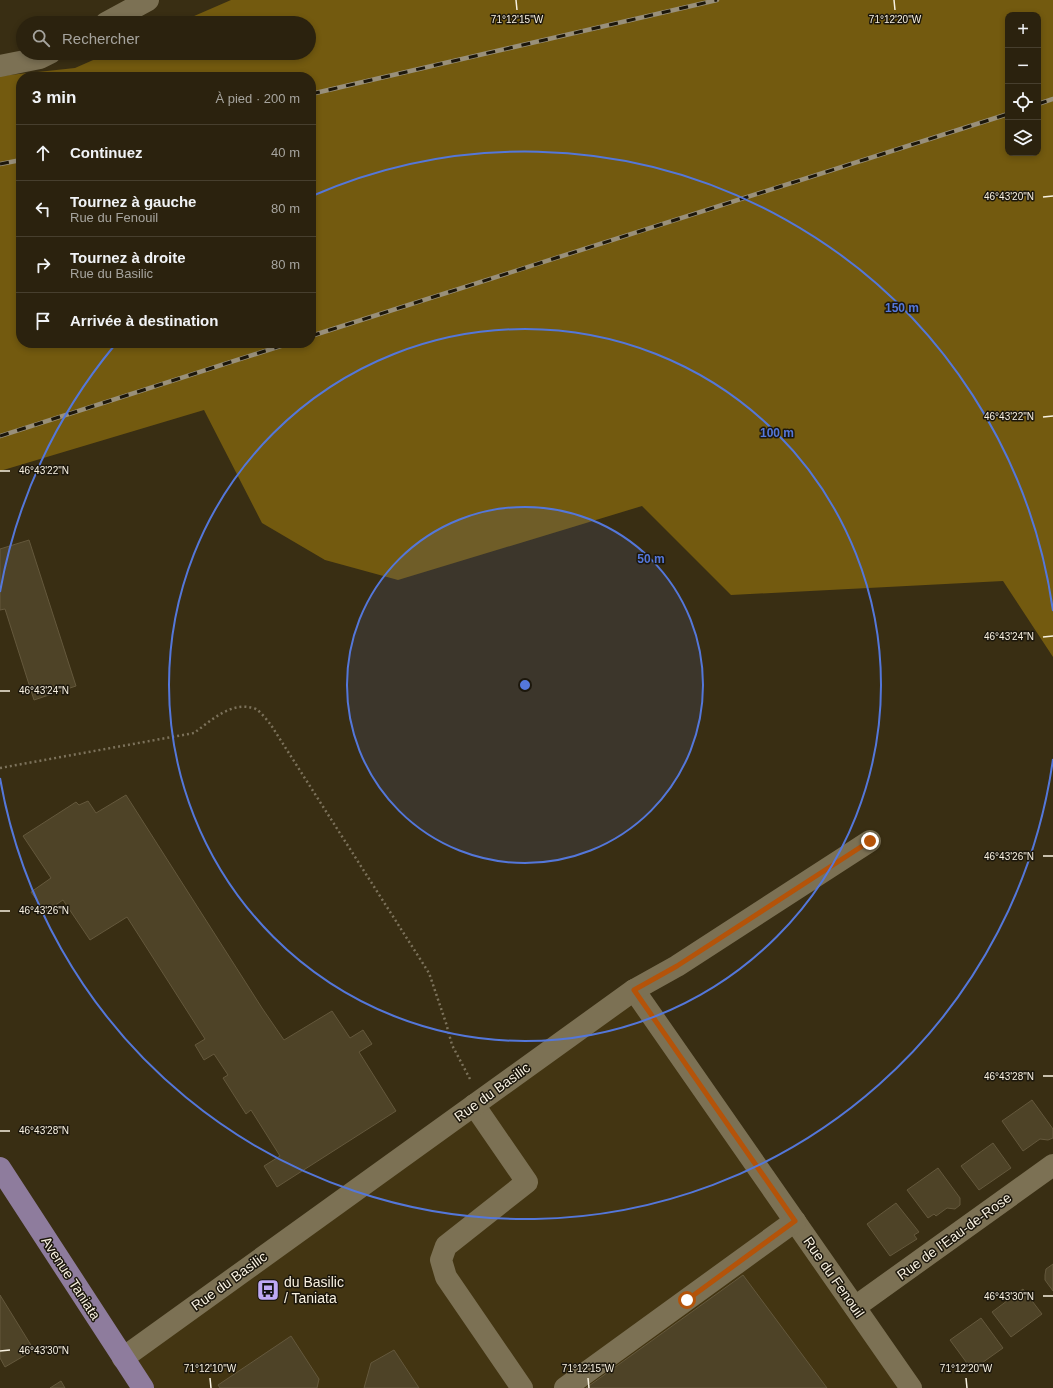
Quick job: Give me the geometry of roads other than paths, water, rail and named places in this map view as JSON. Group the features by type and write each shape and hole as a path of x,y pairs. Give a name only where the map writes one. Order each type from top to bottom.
{"main road":[{"name":"Avenue Taniata","path":"0,1168 143,1388"}],"street":[{"path":"119,16 148,0"},
{"path":"0,66 30,60"},
{"name":"Rue du Basilic","path":"123,1358 634,990 677,966 870,841"},
{"name":"Rue du Fenouil","path":"634,990 911,1388"},
{"path":"477,1102 527,1182 446,1246 441,1260 446,1277 522,1388"},
{"name":"Rue de l'Eau-de-Rose","path":"855,1307 1053,1165"},
{"path":"565,1388 795,1221"}],"railway":[{"path":"316,93 717,0"},
{"path":"1041,103 1053,99"},
{"path":"316,334 1005,115"},
{"path":"0,164 16,161"},
{"path":"0,436 274,348"}],"place":[{"name":"du Basilic / Taniata","path":"268,1290"}]}
